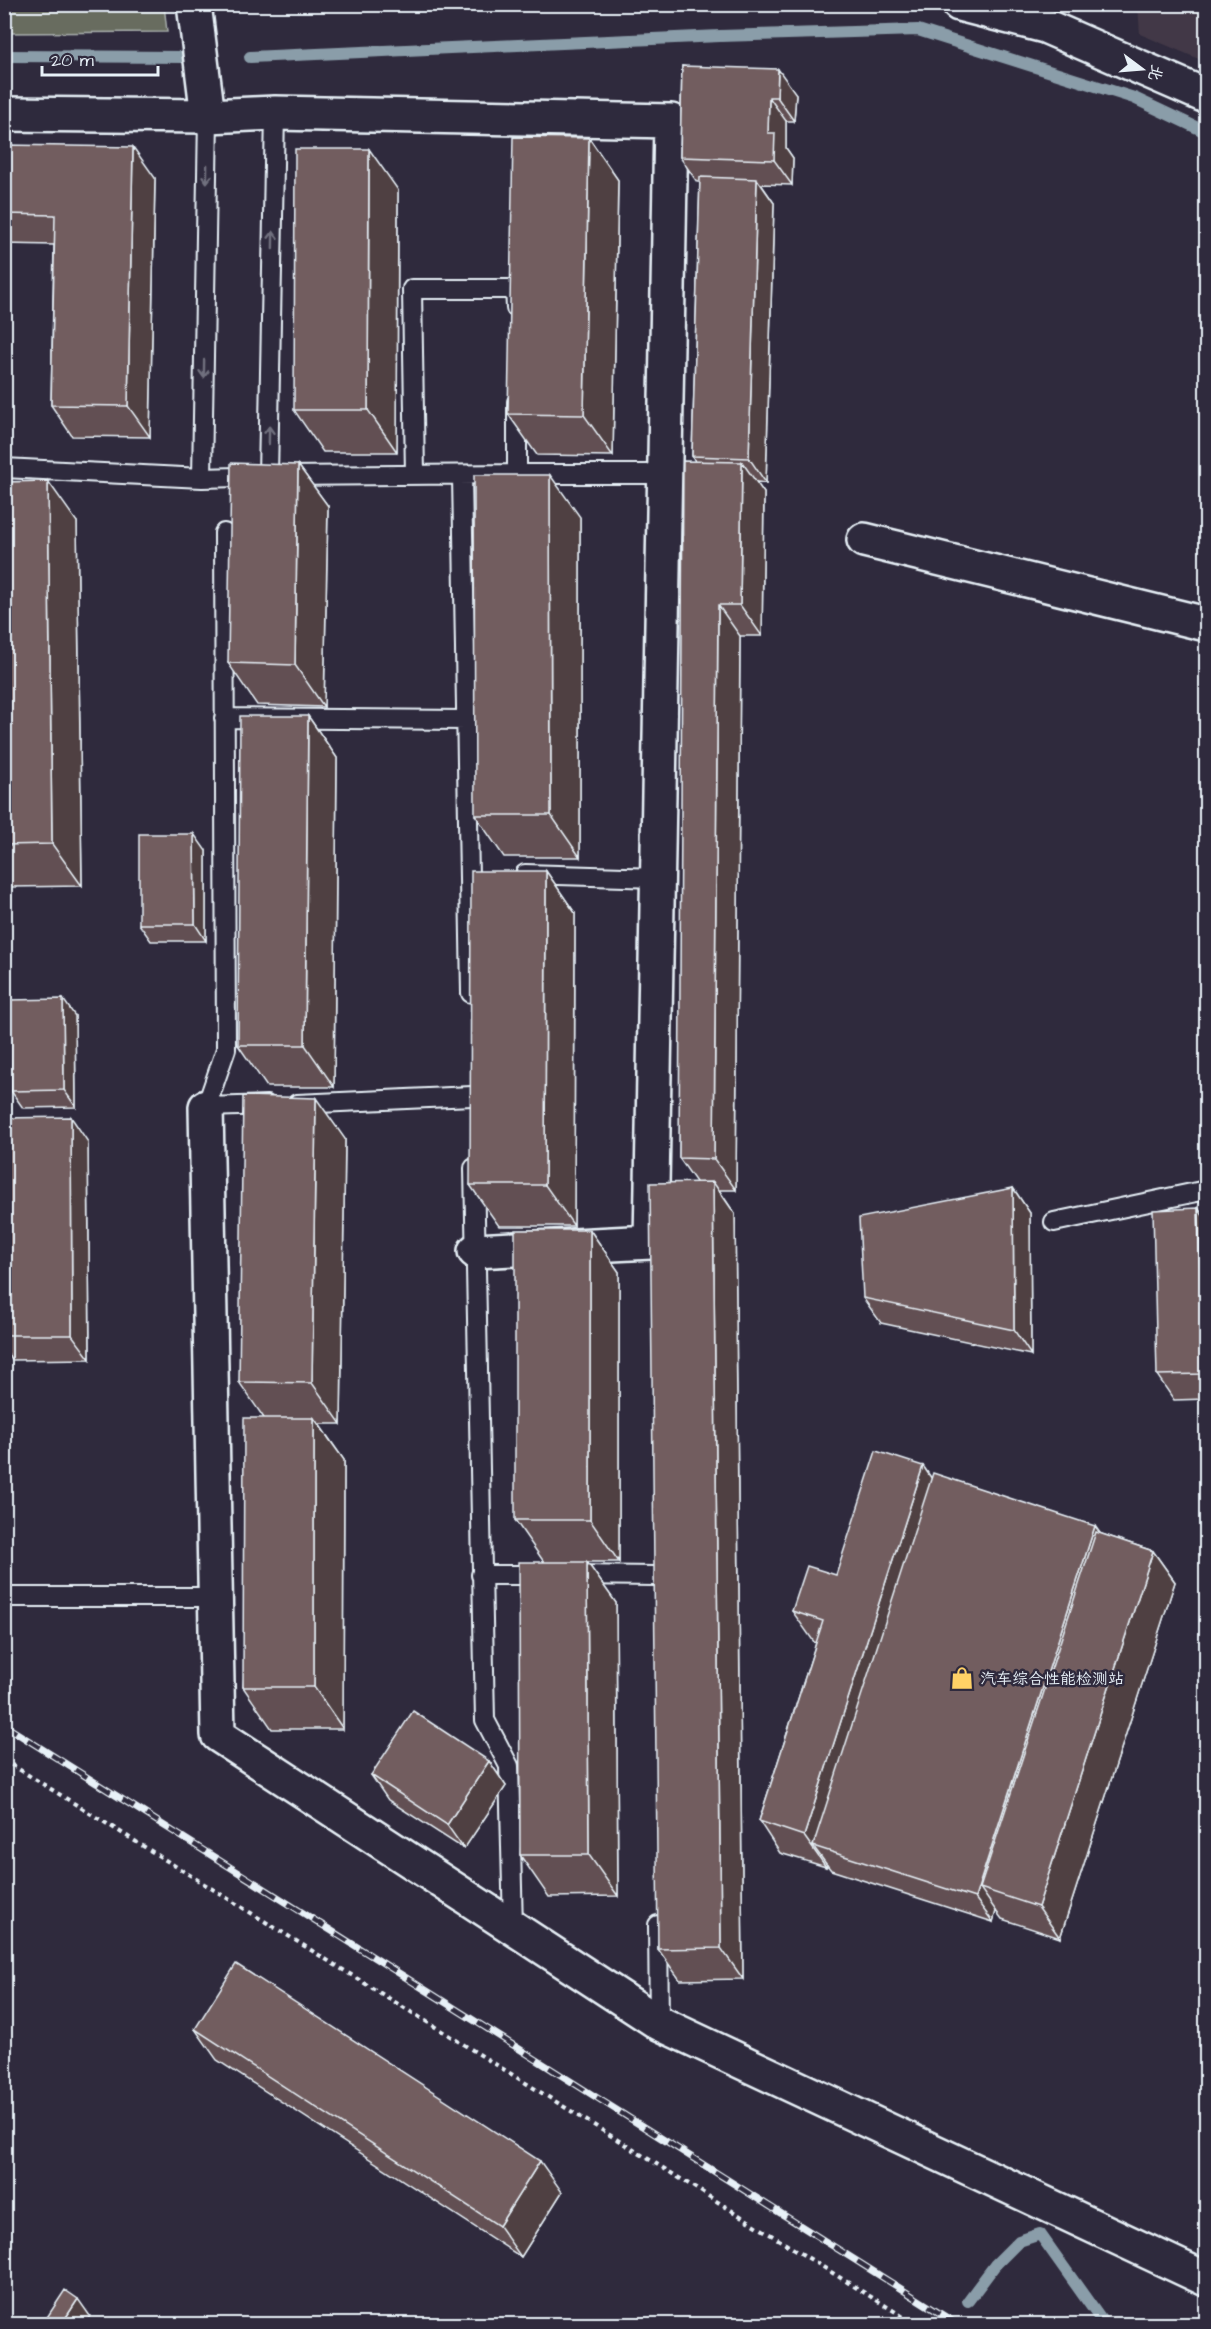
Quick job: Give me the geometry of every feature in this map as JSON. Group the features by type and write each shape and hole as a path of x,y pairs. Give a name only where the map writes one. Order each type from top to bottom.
{"street":[{"path":"194,4 208,116"},
{"path":"959,4 1045,26 1206,96"},
{"path":"4,114 208,116 275,113 671,121 651,1248 475,1251"},
{"path":"864,540 1206,624"},
{"path":"206,1107 218,1735 659,2023 1206,2279"}],"lane":[{"path":"268,476 275,113"},
{"path":"202,478 208,116"},
{"path":"415,476 412,290 515,289 516,324"},
{"path":"516,382 517,474"},
{"path":"4,468 202,478 665,474"},
{"path":"462,476 466,720 475,873 471,1014"},
{"path":"224,533 226,1049 206,1107 472,1102 472,1073"},
{"path":"225,718 466,720"},
{"path":"504,874 658,878"},
{"path":"473,1156 485,1720 509,1766 513,1927"},
{"path":"1054,1222 1206,1190"},
{"path":"481,1575 655,1570 655,1599"},
{"path":"4,1597 215,1597"},
{"path":"658,1905 659,2023"}],"path":[{"path":"4,1760 915,2325"}],"shaded area":[{"path":"1138,5 1206,5 1206,62 1140,34"}],"green space":[{"path":"4,5 164,5 167,32 5,33"}],"building":[{"path":"682,66 778,69 777,97 769,97 768,133 775,133 774,160 680,157"},
{"path":"513,137 589,138 584,415 508,414"},
{"path":"4,145 133,147 128,406 51,405 55,215 4,214"},
{"path":"295,149 369,149 368,410 294,410"},
{"path":"700,177 757,179 749,458 692,456"},
{"path":"683,461 742,462 740,605 718,605 714,1159 679,1158"},
{"path":"231,463 298,465 295,665 228,663"},
{"path":"474,475 550,475 551,815 475,815"},
{"path":"48,481 52,844 4,845 4,482"},
{"path":"240,716 308,716 305,1045 238,1045"},
{"path":"139,834 194,834 195,924 139,924"},
{"path":"471,871 546,871 545,1185 470,1185"},
{"path":"63,999 64,1090 11,1091 9,1000"},
{"path":"243,1096 316,1098 312,1383 239,1382"},
{"path":"71,1117 72,1335 4,1335 4,1118"},
{"path":"713,1182 721,1948 658,1949 650,1183"},
{"path":"1013,1188 1014,1330 863,1298 859,1218"},
{"path":"1198,1208 1203,1374 1157,1375 1153,1210"},
{"path":"515,1230 590,1230 590,1520 515,1520"},
{"path":"244,1418 314,1418 314,1687 243,1687"},
{"path":"876,1451 923,1466 804,1836 759,1821 823,1621 792,1611 807,1566 836,1575"},
{"path":"933,1473 1095,1526 975,1898 813,1846"},
{"path":"1096,1532 1153,1551 1038,1907 980,1888"},
{"path":"519,1562 587,1562 589,1855 520,1855"},
{"path":"413,1711 489,1761 447,1825 371,1775"},
{"path":"236,1964 540,2161 499,2226 195,2029"},
{"path":"65,2290 78,2299 61,2325 42,2325"}],"waterway":[{"path":"250,57 720,36 918,30 1134,98 1206,132"},
{"path":"4,56 186,57"},
{"path":"968,2301 995,2265 1019,2241 1040,2234 1104,2324"}],"railway":[{"path":"4,1725 957,2324"}],"place":[{"name":"汽车综合性能检测站","path":"962,1678"}]}
